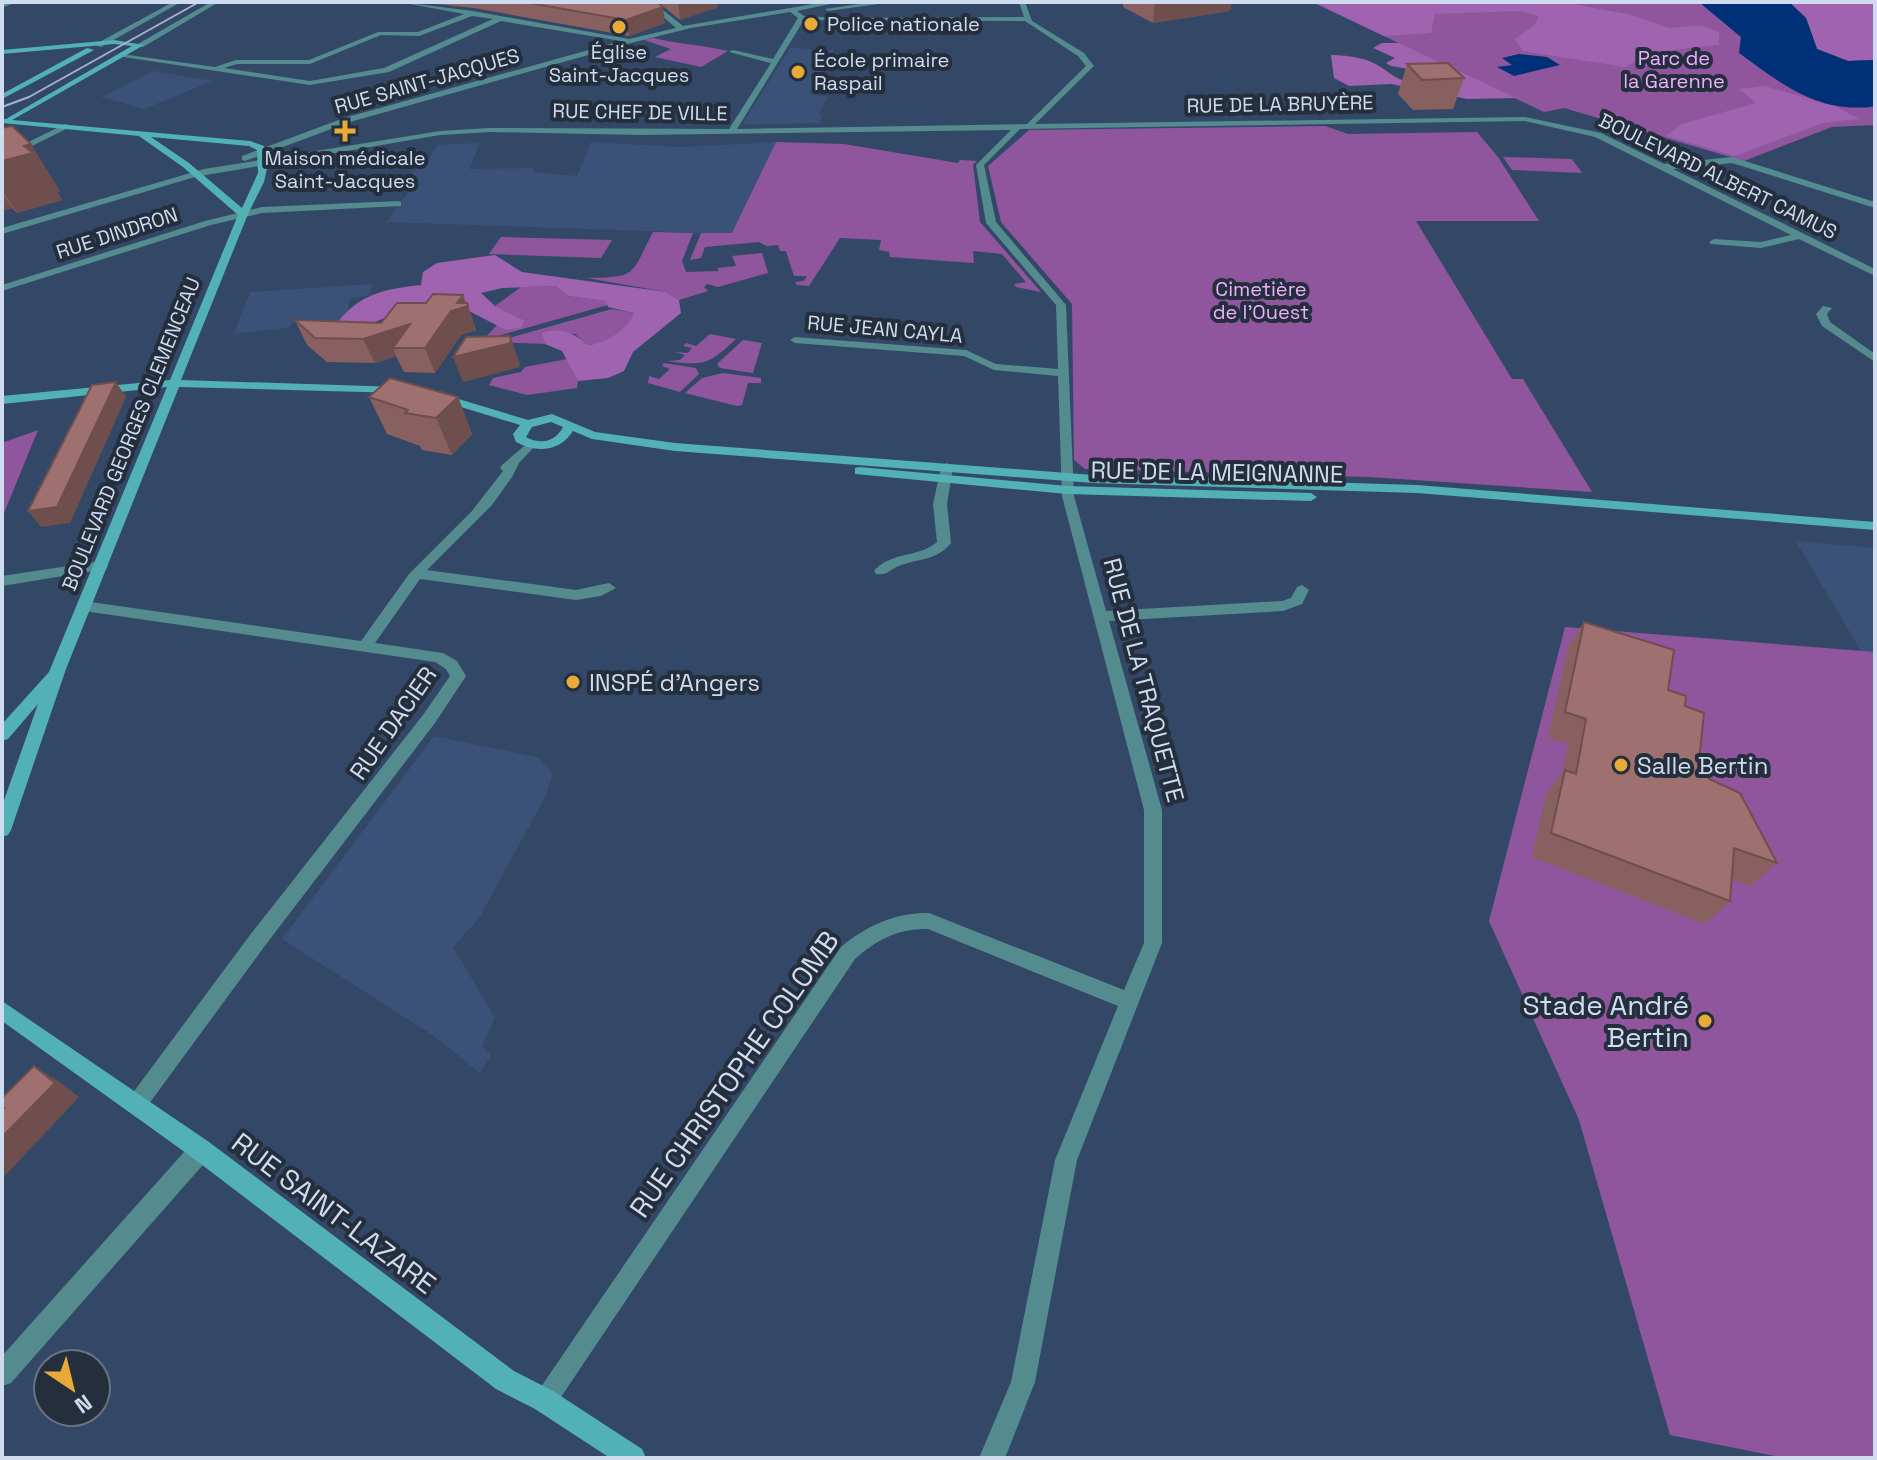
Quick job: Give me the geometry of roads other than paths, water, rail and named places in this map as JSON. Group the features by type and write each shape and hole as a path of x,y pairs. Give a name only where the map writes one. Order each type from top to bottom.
{"main road":[{"path":"2,97 98,45"},
{"path":"2,52 140,45"},
{"path":"23,118 140,45"},
{"path":"37,51 121,56"},
{"path":"2,120 23,118 68,126 250,144 263,150 264,163"},
{"path":"133,132 154,140 243,214"},
{"name":"BOULEVARD GEORGES CLEMENCEAU","path":"2,830 58,669 243,214 253,197 264,163"},
{"path":"2,400 176,383 423,394 528,424 519,434 530,445"},
{"name":"RUE DE LA MEIGNANNE","path":"528,424 561,419 569,428 652,445 1066,484 1407,499 1875,537"},
{"path":"559,441 569,428"},
{"name":"RUE DE LA MEIGNANNE","path":"530,445 559,441 660,456 946,473"},
{"name":"RUE DE LA MEIGNANNE","path":"1066,484 1417,489 1875,526"},
{"name":"BOULEVARD GEORGES CLEMENCEAU","path":"2,735 58,669"},
{"name":"RUE SAINT-LAZARE","path":"2,1010 201,1150 505,1380 544,1400 629,1457"}],"street":[{"path":"2,6 13,2"},
{"path":"98,45 178,2"},
{"path":"140,45 216,2"},
{"path":"403,2 629,41"},
{"path":"649,2 681,28"},
{"name":"RUE SAINT-JACQUES","path":"197,175 347,120 629,41 681,28 837,2"},
{"path":"815,6 821,9 890,2"},
{"path":"1022,2 1027,19"},
{"path":"792,10 802,18 1027,19 1080,54 1090,66 1031,124"},
{"path":"215,69 236,62 304,63 383,32 422,34 473,13"},
{"path":"121,56 300,84 377,73 502,18"},
{"path":"732,131 802,18"},
{"path":"733,52 773,61"},
{"path":"1552,122 1551,119 1563,113"},
{"name":"RUE DE LA BRUYÈRE","path":"1019,126 1541,120"},
{"name":"BOULEVARD ALBERT CAMUS","path":"1541,120 1598,135 1875,273"},
{"path":"2,158 68,126"},
{"name":"RUE CHEF DE VILLE","path":"197,175 444,132 1019,126"},
{"name":"RUE DE LA TRAQUETTE","path":"992,1458 1023,1382 1066,1160 1153,943 1153,810 1066,484 1061,305 991,223 981,173 980,165 1019,126"},
{"path":"1664,167 1732,160 1875,205"},
{"path":"2,231 197,175"},
{"name":"RUE DINDRON","path":"2,288 266,209 398,204"},
{"path":"1714,242 1761,245 1800,236"},
{"path":"1827,308 1821,314 1826,324 1875,359"},
{"name":"RUE JEAN CAYLA","path":"795,340 966,353 994,367 1063,373"},
{"path":"364,647 432,557 455,537 530,445"},
{"path":"881,571 896,561 929,555 944,543 940,504 946,473"},
{"path":"2,581 101,566"},
{"path":"420,574 576,595 609,588"},
{"path":"1102,616 1283,606 1297,601 1302,590"},
{"name":"RUE DACIER","path":"84,606 438,657 456,672 456,681 445,698 257,941 136,1105"},
{"name":"RUE CHRISTOPHE COLOMB","path":"544,1400 848,953 866,936 915,919 929,921 1131,1002"},
{"path":"2,1374 201,1150"}],"water":[{"path":"1699,2 1789,2 1806,18 1817,49 1848,61 1875,60 1875,106 1836,106 1786,86 1739,53 1741,37"},
{"path":"1519,54 1547,57 1560,65 1514,76 1497,67 1512,65 1502,58"}],"tram line":[{"path":"2,107 29,97 199,2"}],"place":[{"name":"Police nationale","path":"811,24"},
{"name":"Église Saint-Jacques","path":"619,27"},
{"name":"École primaire Raspail","path":"798,72"},
{"name":"Maison médicale Saint-Jacques","path":"345,131"},
{"name":"INSPÉ d'Angers","path":"573,682"},
{"name":"Salle Bertin","path":"1621,765"},
{"name":"Stade André Bertin","path":"1705,1021"}],"park label":[{"name":"Parc de la Garenne","path":"1674,70"},
{"name":"Cimetière de l'Ouest","path":"1261,300"}]}
